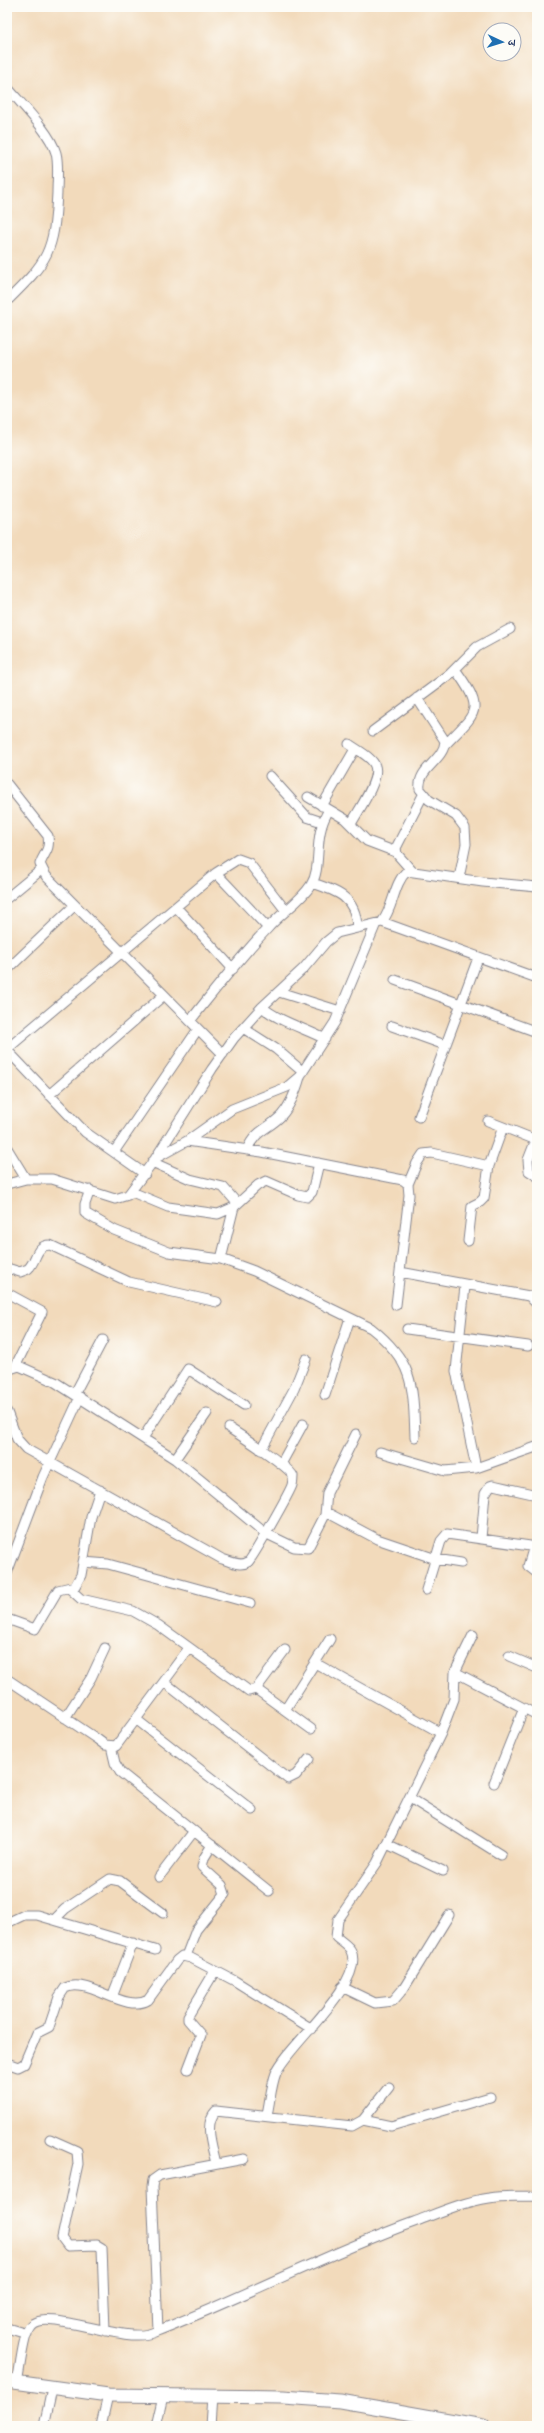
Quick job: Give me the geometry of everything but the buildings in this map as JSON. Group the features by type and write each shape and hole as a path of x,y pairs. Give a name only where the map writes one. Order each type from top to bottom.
{"street":[{"path":"7,87 50,140 56,153 58,167 52,246 43,263 7,301"},
{"path":"373,731 455,669 477,647 510,629"},
{"path":"396,852 398,844 423,795 420,783 422,776 445,745 471,718 474,711 474,696 455,669"},
{"path":"417,698 443,736 445,745"},
{"path":"190,1021 268,928 306,892 312,883 322,822 326,808 352,746 373,762 376,770 372,785 351,824"},
{"path":"270,776 304,814 314,821 322,822"},
{"path":"7,784 48,836 50,846 47,855 40,864 41,870 223,1054"},
{"path":"423,795 456,816 465,828 466,844 459,878"},
{"path":"308,797 351,824 367,841 396,852 412,871"},
{"path":"144,1174 85,1132 7,1049 216,873 231,863 244,860 249,863 286,911"},
{"path":"7,898 41,870"},
{"path":"247,1150 255,1135 284,1112 295,1094 302,1074 325,1039 340,1011 379,924 407,871 537,887"},
{"path":"216,873 268,928"},
{"path":"312,883 334,890 344,896 355,911 357,927"},
{"path":"7,970 75,905"},
{"path":"176,907 233,969"},
{"path":"7,1184 26,1179 52,1179 115,1199 121,1199 132,1192 223,1054 243,1028 262,1007 337,933 357,927 379,924 537,978"},
{"path":"419,1117 478,958"},
{"path":"395,980 537,1032"},
{"path":"278,992 340,1011"},
{"path":"49,1095 164,995"},
{"path":"262,1007 274,1017 325,1039"},
{"path":"392,1026 445,1045"},
{"path":"243,1028 276,1049 302,1074"},
{"path":"114,1152 198,1029"},
{"path":"154,1160 187,1141 232,1109 287,1087 302,1074"},
{"path":"488,1121 536,1138 527,1164 530,1171 537,1176"},
{"path":"468,1241 472,1206 482,1201 484,1198 489,1166 503,1127"},
{"path":"187,1141 247,1150 396,1177 408,1184"},
{"path":"7,1148 26,1179"},
{"path":"396,1305 409,1195 408,1184 423,1154 432,1153 489,1166"},
{"path":"154,1160 190,1179 223,1187 235,1205 221,1259"},
{"path":"132,1192 168,1207 218,1214 235,1205 258,1185 266,1181 307,1197 312,1192 319,1163"},
{"path":"90,1190 84,1208 85,1213 91,1219 169,1252 221,1259 254,1270 371,1328 387,1340 407,1369 414,1395 415,1437"},
{"path":"7,1268 20,1272 28,1269 39,1249 50,1244 129,1282 217,1302"},
{"path":"400,1272 465,1286 529,1296 537,1304"},
{"path":"465,1286 456,1364 458,1389 476,1468"},
{"path":"7,1293 42,1312 11,1368 28,1369 78,1395 175,1459 265,1533 294,1547 305,1550 312,1543 326,1512 327,1493 356,1434"},
{"path":"325,1395 350,1318"},
{"path":"407,1329 528,1346"},
{"path":"7,1573 50,1462 103,1340"},
{"path":"261,1450 294,1389 306,1359"},
{"path":"144,1438 188,1369 244,1406"},
{"path":"7,1412 21,1445 210,1552 237,1564 250,1561 292,1484 291,1472 230,1428"},
{"path":"175,1459 207,1413"},
{"path":"281,1464 303,1424"},
{"path":"380,1452 436,1470 455,1471 476,1468 536,1447"},
{"path":"480,1538 485,1494 490,1486 493,1485 537,1495"},
{"path":"7,1618 35,1629 58,1590 75,1586 79,1580 91,1517 100,1490"},
{"path":"326,1512 377,1539 436,1559 461,1563"},
{"path":"426,1590 441,1542 447,1534 536,1546 528,1566 537,1573"},
{"path":"83,1562 108,1564 250,1603"},
{"path":"70,1588 81,1600 133,1611 158,1625 246,1690 256,1689 312,1728"},
{"path":"268,2115 276,2073 324,2016 342,1987 353,1965 351,1950 336,1937 335,1929 338,1920 370,1875 410,1798 441,1733 454,1698 455,1672 473,1635"},
{"path":"285,1710 330,1639"},
{"path":"65,1718 91,1678 105,1648"},
{"path":"7,1679 105,1745 116,1746 137,1720 189,1648"},
{"path":"256,1689 285,1650"},
{"path":"509,1656 537,1668"},
{"path":"315,1663 441,1733"},
{"path":"455,1672 537,1715"},
{"path":"164,1682 284,1777 293,1777 309,1759"},
{"path":"494,1783 524,1708"},
{"path":"137,1720 252,1810"},
{"path":"111,1746 115,1763 120,1772 269,1891"},
{"path":"410,1798 501,1855"},
{"path":"159,1877 194,1831"},
{"path":"387,1844 443,1871"},
{"path":"7,2063 18,2067 24,2064 35,2036 49,2027 62,1991 65,1988 77,1986 137,2004 143,2003 153,1994 177,1960 186,1956 196,1930 225,1894 222,1885 202,1867 204,1858 212,1846"},
{"path":"54,1920 66,1909 110,1879 120,1881 163,1913"},
{"path":"7,1923 13,1922 18,1917 31,1915 54,1920 155,1950"},
{"path":"342,1987 375,2003 393,2001 404,1988 449,1915"},
{"path":"112,1997 133,1943"},
{"path":"186,1956 215,1971 312,2029"},
{"path":"188,2070 200,2035 188,2020 188,2016 215,1971"},
{"path":"216,2164 209,2125 210,2119 216,2111 268,2115 352,2126 363,2120 389,2087"},
{"path":"363,2120 391,2126 490,2097"},
{"path":"50,2139 77,2151 78,2164 62,2238 68,2246 97,2244 102,2248 105,2331"},
{"path":"158,2330 152,2187 153,2180 160,2175 244,2159"},
{"path":"483,2426 340,2401 283,2397 108,2396 12,2382 31,2325 42,2320 73,2324 134,2336 143,2336 333,2254 437,2214 490,2198 537,2196"},
{"path":"7,2328 27,2334"},
{"path":"44,2426 52,2389"},
{"path":"101,2426 108,2396"},
{"path":"156,2426 163,2396"},
{"path":"210,2426 212,2396"}]}
